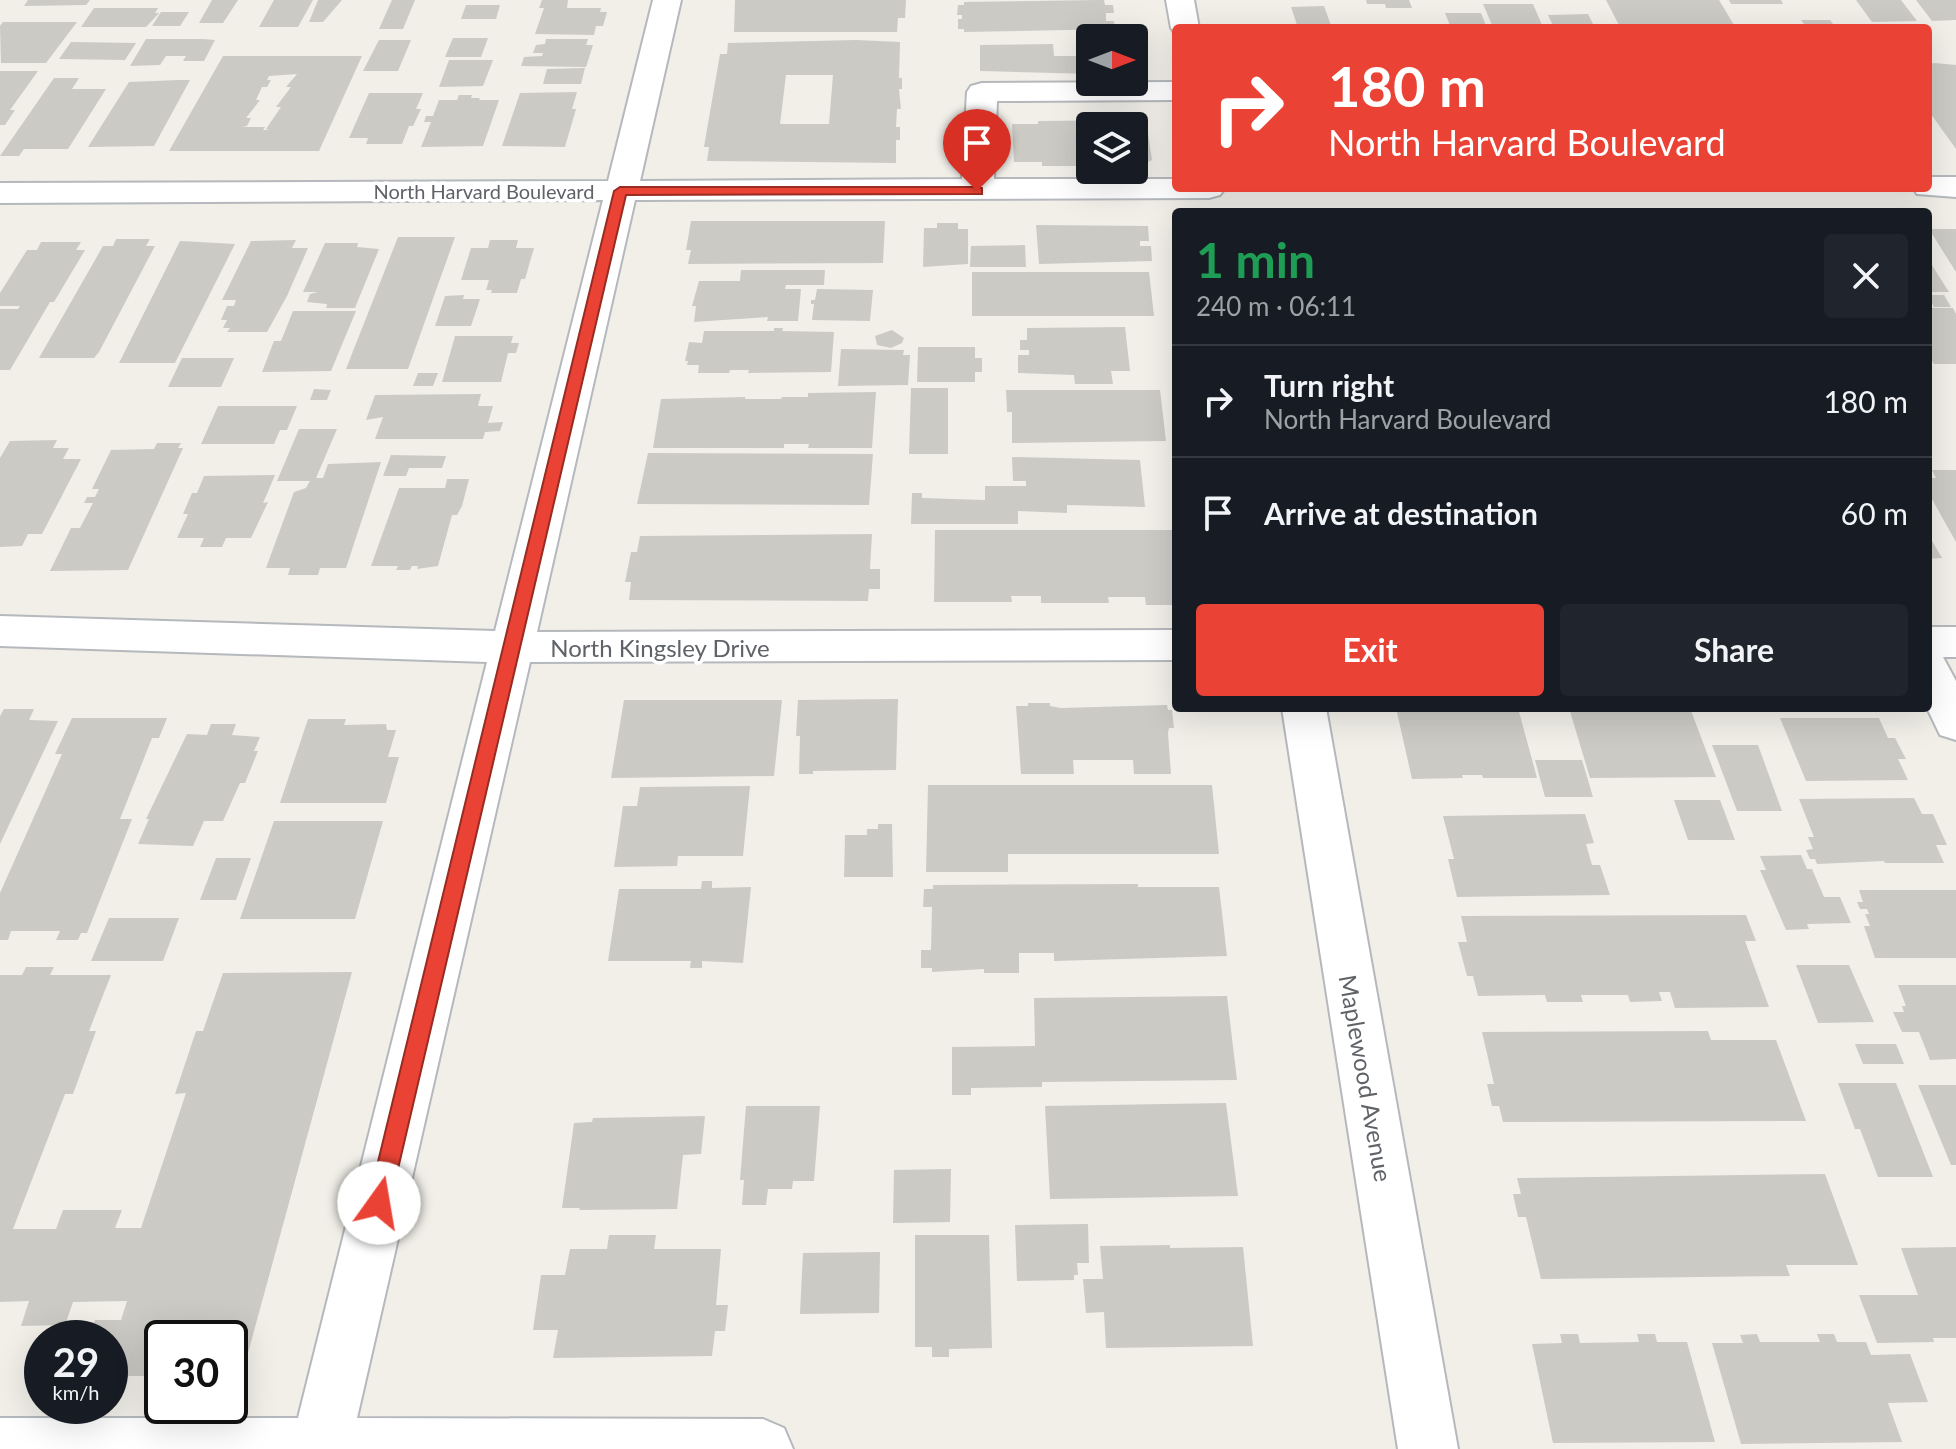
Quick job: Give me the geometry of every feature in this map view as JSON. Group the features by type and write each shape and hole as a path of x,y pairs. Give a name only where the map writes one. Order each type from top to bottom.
{"street":[{"path":"320,1449 667,0"},
{"path":"1180,0 1184,24"},
{"path":"977,191 982,92 1172,91"},
{"path":"1932,187 1956,187"},
{"name":"North Harvard Boulevard","path":"0,193 1172,188"},
{"name":"North Kingsley Drive","path":"0,631 511,647 1172,645"},
{"path":"1932,642 1956,642"},
{"path":"1932,676 1956,723"},
{"name":"Maplewood Avenue","path":"1305,712 1428,1449"},
{"path":"0,1448 763,1449"}],"building":[{"path":"28,0 90,0 86,5 24,6"},
{"path":"212,0 238,0 223,23 199,23"},
{"path":"274,0 313,0 298,27 259,27"},
{"path":"318,0 342,0 323,22 309,22"},
{"path":"392,0 415,0 403,29 379,29"},
{"path":"542,0 568,0 567,8 601,8 600,12 607,12 603,26 596,26 594,35 535,34 544,8 539,8"},
{"path":"735,0 906,0 905,18 898,18 897,32 734,32"},
{"path":"1104,0 1105,5 1113,5 1114,13 1106,13 1106,21 1114,21 1114,24 1076,24 1076,30 964,32 964,29 958,29 958,19 962,19 962,15 957,15 958,5 964,5 964,2"},
{"path":"1366,0 1409,0 1412,8 1386,8 1385,4 1367,4"},
{"path":"1606,0 1719,0 1733,24 1618,24"},
{"path":"1729,0 1781,0 1783,4 1731,4"},
{"path":"1856,0 1901,0 1917,21 1872,22"},
{"path":"1916,0 1956,0 1956,20 1932,21"},
{"path":"1483,4 1533,4 1542,24 1492,24"},
{"path":"466,5 500,5 496,19 461,19"},
{"path":"1324,6 1331,24 1297,24 1291,7"},
{"path":"94,8 158,8 155,13 159,13 146,27 81,27"},
{"path":"161,12 189,12 180,26 152,26"},
{"path":"1445,13 1481,13 1485,24 1449,24"},
{"path":"1588,14 1593,24 1552,24 1548,15"},
{"path":"1801,20 1830,20 1833,24 1804,24"},
{"path":"3,22 77,22 46,63 1,63 0,26"},
{"path":"453,38 488,38 481,57 445,57"},
{"path":"146,39 215,40 204,61 183,61 186,56 166,56 160,65 130,66"},
{"path":"546,39 588,39 586,45 593,45 586,67 521,66 524,57 542,56 543,53 533,53 536,45 545,44"},
{"path":"379,40 411,40 398,71 363,71"},
{"path":"71,42 136,43 125,60 59,59"},
{"path":"900,42 899,78 902,78 902,89 899,89 901,109 897,109 896,127 900,127 900,140 896,140 896,163 707,161 709,147 704,147 720,54 727,54 728,43","holes":["786,75 833,75 829,124 780,124"]},
{"path":"1053,44 1054,56 1076,56 1076,74 980,71 980,45"},
{"path":"223,56 362,56 319,151 169,151","holes":["297,74 286,87 291,87 276,107 281,107 266,129 269,130 263,130 265,127 242,127 247,126 251,118 246,118 260,100 256,100 262,87 267,87 271,80 267,80 269,76"]},
{"path":"449,60 493,60 483,86 439,87"},
{"path":"1932,63 1956,65 1956,149 1932,116"},
{"path":"585,68 581,84 543,84 547,69"},
{"path":"0,71 38,71 10,110 15,110 5,125 0,125"},
{"path":"54,78 79,78 72,89 106,89 68,149 24,149 19,156 0,156"},
{"path":"190,80 154,146 88,147 129,82"},
{"path":"577,92 572,109 576,109 565,147 502,146 520,93"},
{"path":"369,93 423,93 416,109 421,109 413,126 409,126 402,144 366,144 368,138 349,138"},
{"path":"459,95 472,95 471,98 479,100 499,100 483,146 421,147 431,122 424,122 426,116 433,116 439,100 457,100"},
{"path":"1038,121 1076,121 1076,166 1014,162 1012,124 1038,124"},
{"path":"1148,133 1152,160 1148,162"},
{"path":"691,221 885,221 883,263 688,264 691,250 686,250"},
{"path":"937,223 958,223 958,229 968,229 968,264 923,267 924,228 937,228"},
{"path":"1036,225 1148,226 1149,241 1140,241 1140,246 1151,246 1152,261 1039,264"},
{"path":"1932,229 1956,229 1956,272 1932,234"},
{"path":"398,237 455,237 408,369 346,369"},
{"path":"116,239 150,239 146,246 155,246 99,352 94,358 39,358 103,246 113,246"},
{"path":"296,240 292,248 308,248 267,332 227,332 230,328 223,328 227,320 221,320 227,306 234,306 236,300 222,300 251,241"},
{"path":"490,240 518,240 516,248 534,248 525,279 521,279 517,293 491,293 492,290 486,290 489,280 461,280 471,248 488,248"},
{"path":"180,241 235,244 175,363 119,363"},
{"path":"41,242 81,242 76,250 85,250 10,370 0,370 0,309 18,309 20,306 0,306 0,293 27,250 37,250"},
{"path":"325,243 358,243 357,247 379,249 355,308 326,308 327,304 307,302 310,294 318,292 303,292"},
{"path":"1025,245 1026,267 970,267 971,246"},
{"path":"1932,265 1949,292 1932,292"},
{"path":"741,270 825,270 824,285 786,285 785,289 801,289 798,321 767,321 768,317 694,322 696,306 692,306 699,281 740,281"},
{"path":"972,272 1149,272 1154,316 972,316"},
{"path":"817,289 873,290 870,321 812,320 814,304 811,300 815,300"},
{"path":"464,295 463,299 480,299 471,326 435,326 445,296"},
{"path":"1932,295 1944,295 1951,307 1934,307"},
{"path":"1932,308 1953,308 1956,314 1956,364 1934,364"},
{"path":"293,311 356,311 331,371 262,372 274,341 281,341"},
{"path":"1125,327 1130,371 1111,371 1113,384 1075,384 1074,375 1018,373 1018,355 1029,355 1029,350 1020,350 1020,340 1027,340 1027,328"},
{"path":"774,328 783,328 782,331 834,332 831,372 748,373 749,370 730,370 729,373 698,373 699,365 687,365 688,361 685,361 689,342 702,343 704,331 774,331"},
{"path":"892,330 904,338 902,343 891,348 877,345 875,336"},
{"path":"455,336 513,336 511,343 519,343 516,353 508,353 501,382 442,382"},
{"path":"918,347 975,347 975,358 982,358 982,372 975,372 975,382 917,382"},
{"path":"841,349 904,350 903,355 910,355 908,385 838,386"},
{"path":"182,358 234,358 221,387 168,387"},
{"path":"418,373 438,373 433,386 413,386"},
{"path":"911,388 948,388 948,454 909,454"},
{"path":"314,389 331,390 327,400 310,400"},
{"path":"1006,390 1160,390 1166,441 1012,443 1012,412 1007,412"},
{"path":"876,392 872,448 808,448 809,444 784,444 784,448 653,448 661,399 781,399 808,397 808,393"},
{"path":"481,394 478,406 493,406 488,423 503,422 500,431 485,432 483,439 375,439 383,417 366,420 375,395"},
{"path":"218,406 297,406 287,430 280,430 274,444 201,444"},
{"path":"299,429 337,429 316,478 323,478 328,464 381,462 346,568 320,568 318,575 288,575 290,568 266,568 294,492 306,488 310,481 277,481"},
{"path":"57,440 53,448 69,448 63,459 81,459 42,534 28,534 22,546 0,547 0,458 10,441"},
{"path":"157,443 181,443 178,448 183,448 128,570 50,571 71,528 80,528 93,503 84,503 87,497 95,497 99,489 92,489 111,450 154,449"},
{"path":"648,453 873,454 869,505 637,504"},
{"path":"391,455 446,456 442,468 409,468 406,476 383,476"},
{"path":"1012,457 1140,460 1145,507 1067,505 1067,513 1018,511 1018,524 911,524 912,493 922,493 922,498 985,500 985,486 1026,486 1026,481 1013,481"},
{"path":"1932,470 1956,470 1956,542 1932,499 1932,478 1936,478"},
{"path":"275,475 263,503 268,502 251,538 226,538 222,547 200,547 204,538 177,538 188,514 183,514 192,493 197,493 204,476"},
{"path":"447,479 469,479 462,506 457,515 452,515 438,566 417,569 418,566 412,566 410,570 396,570 398,566 371,566 399,488 445,488"},
{"path":"935,530 1172,530 1172,605 1146,605 1145,597 1108,597 1109,603 1041,603 1041,596 1011,596 1012,602 934,602"},
{"path":"872,534 870,569 880,569 880,589 869,589 868,601 629,600 631,582 625,582 631,552 637,552 640,536"},
{"path":"1932,541 1942,558 1932,559"},
{"path":"898,699 896,770 813,771 813,774 799,774 800,736 796,736 798,700"},
{"path":"624,700 782,700 774,776 611,778"},
{"path":"1028,703 1050,703 1050,706 1061,708 1167,705 1168,710 1172,710 1174,728 1169,728 1168,733 1171,774 1134,774 1133,760 1073,760 1074,774 1021,774 1016,706 1028,706"},
{"path":"4,709 34,709 29,720 58,721 0,844 0,716"},
{"path":"1397,712 1519,712 1537,778 1462,775 1463,778 1412,779"},
{"path":"1570,712 1692,712 1716,777 1590,778"},
{"path":"72,718 167,718 159,738 152,738 120,819 132,819 87,933 81,933 78,940 56,940 60,931 11,931 8,940 0,940 0,893 62,754 55,754"},
{"path":"1780,718 1879,718 1888,738 1895,738 1906,759 1898,759 1908,780 1806,781"},
{"path":"308,719 346,719 344,725 386,724 387,730 396,730 388,757 399,757 386,803 280,803"},
{"path":"211,724 236,724 232,735 260,737 254,751 258,751 245,783 240,783 223,821 204,821 193,846 138,844 149,819 146,819 187,734 207,735"},
{"path":"1712,745 1758,745 1782,811 1737,811"},
{"path":"1535,760 1582,760 1593,797 1545,797"},
{"path":"928,785 1212,785 1219,854 1008,854 1008,872 926,872"},
{"path":"750,786 743,856 678,856 677,866 614,867 623,806 637,806 640,787"},
{"path":"1914,798 1922,814 1933,814 1947,845 1936,845 1944,863 1884,861 1817,864 1815,859 1810,859 1806,850 1813,849 1808,837 1814,837 1799,799"},
{"path":"1674,800 1720,800 1735,840 1688,840"},
{"path":"1585,814 1594,843 1586,844 1592,865 1600,865 1610,895 1457,897 1448,859 1454,859 1443,816"},
{"path":"274,821 383,821 355,919 240,919"},
{"path":"878,824 892,824 893,877 844,877 845,835 867,835 867,829 878,829"},
{"path":"1801,855 1807,869 1812,869 1824,897 1840,897 1851,923 1807,924 1809,929 1786,930 1760,870 1766,870 1760,856"},
{"path":"216,858 251,858 236,900 200,900"},
{"path":"702,881 712,881 712,888 751,887 743,963 702,961 702,968 690,968 691,961 608,961 619,889 701,889"},
{"path":"1138,884 1138,887 1219,887 1227,956 1054,961 1054,953 1019,953 1019,973 984,973 984,969 932,972 932,968 921,968 921,950 931,950 932,907 923,907 924,889 933,889 933,885"},
{"path":"1859,890 1956,890 1956,958 1875,958 1864,926 1870,926 1865,914 1869,914 1867,909 1860,909 1857,902 1863,902"},
{"path":"1746,915 1756,941 1745,941 1769,1007 1675,1008 1670,992 1659,992 1662,1001 1630,1002 1628,995 1581,995 1583,1002 1547,1002 1545,995 1478,996 1473,976 1467,976 1458,942 1467,942 1461,916"},
{"path":"109,918 179,918 163,961 91,961"},
{"path":"1796,965 1849,965 1874,1022 1818,1023"},
{"path":"26,967 54,967 50,975 111,975 89,1031 96,1031 73,1094 65,1094 13,1229 56,1229 63,1210 122,1210 115,1228 141,1228 186,1093 175,1094 196,1031 203,1031 223,973 352,972 248,1353 248,1320 144,1320 144,1376 128,1376 128,1320 121,1320 127,1301 73,1302 67,1320 24,1320 24,1326 21,1326 29,1301 0,1302 0,975 22,975"},
{"path":"1898,985 1956,985 1956,1059 1930,1060 1919,1032 1902,1032 1893,1012 1904,1012 1902,1006 1906,1006"},
{"path":"1227,996 1237,1080 1042,1082 1042,1087 971,1088 971,1095 952,1095 952,1047 1035,1046 1034,998"},
{"path":"1708,1031 1711,1040 1776,1040 1806,1121 1503,1122 1499,1106 1492,1106 1487,1084 1494,1084 1482,1032"},
{"path":"1855,1044 1896,1044 1904,1064 1863,1064"},
{"path":"1838,1083 1896,1083 1933,1177 1878,1177"},
{"path":"1918,1085 1956,1085 1956,1165 1951,1165"},
{"path":"1226,1103 1238,1196 1050,1199 1045,1106"},
{"path":"746,1106 820,1106 814,1181 793,1181 792,1189 768,1189 766,1205 742,1205 744,1180 740,1180"},
{"path":"705,1116 701,1154 683,1155 677,1209 562,1208 574,1123 592,1122 593,1118"},
{"path":"951,1169 950,1222 893,1223 894,1170"},
{"path":"1825,1174 1858,1265 1786,1265 1790,1276 1541,1279 1526,1217 1518,1217 1513,1194 1521,1194 1517,1178"},
{"path":"1088,1224 1089,1263 1077,1263 1078,1275 1074,1275 1074,1280 1017,1281 1015,1225"},
{"path":"609,1235 656,1235 654,1249 721,1249 716,1305 728,1305 725,1331 715,1331 712,1356 553,1358 558,1330 533,1330 541,1275 565,1275 570,1249 607,1249"},
{"path":"915,1235 989,1235 992,1348 949,1349 949,1357 932,1357 932,1347 915,1347"},
{"path":"1170,1245 1170,1248 1243,1247 1253,1346 1106,1348 1104,1312 1086,1313 1083,1279 1103,1279 1100,1246"},
{"path":"1956,1247 1956,1338 1933,1338 1934,1342 1877,1343 1859,1295 1918,1295 1901,1248"},
{"path":"880,1252 879,1313 800,1314 803,1253"},
{"path":"1560,1334 1578,1334 1580,1343 1639,1342 1637,1334 1655,1334 1657,1342 1687,1342 1715,1442 1553,1443 1532,1344 1562,1343"},
{"path":"1757,1334 1760,1342 1820,1342 1817,1334 1834,1334 1837,1342 1866,1342 1871,1355 1910,1354 1928,1402 1888,1403 1902,1442 1741,1444 1712,1343 1743,1343 1740,1335"}],"route":[{"path":"379,1203 620,191 977,191"}]}
